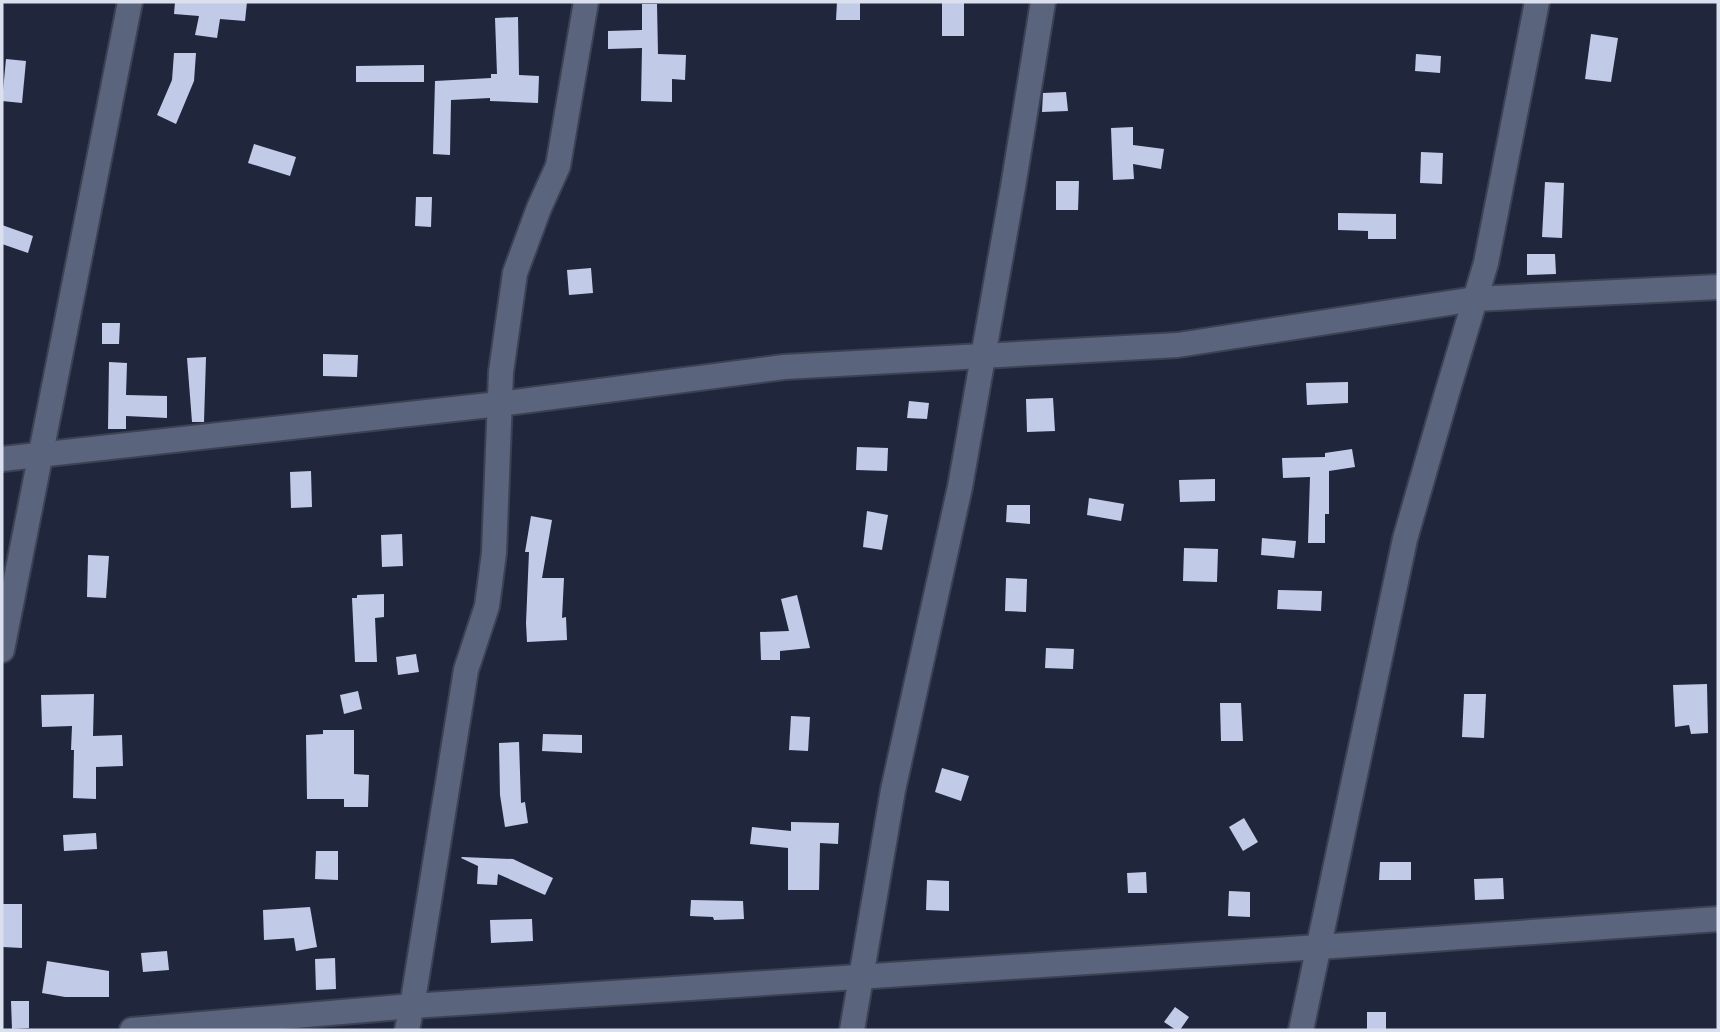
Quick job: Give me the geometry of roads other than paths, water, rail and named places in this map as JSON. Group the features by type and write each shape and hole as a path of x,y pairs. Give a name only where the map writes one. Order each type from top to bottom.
{"street":[{"path":"2,650 130,2"},
{"path":"409,1018 466,670 487,606 494,553 501,372 515,273 558,166 586,2"},
{"path":"852,1030 892,790 960,487 1042,2"},
{"path":"1301,1030 1405,539 1486,264 1537,2"},
{"path":"2,458 499,404 784,367 1178,345 1475,299 1718,287"},
{"path":"132,1030 409,1018 861,978 1718,919"}]}
